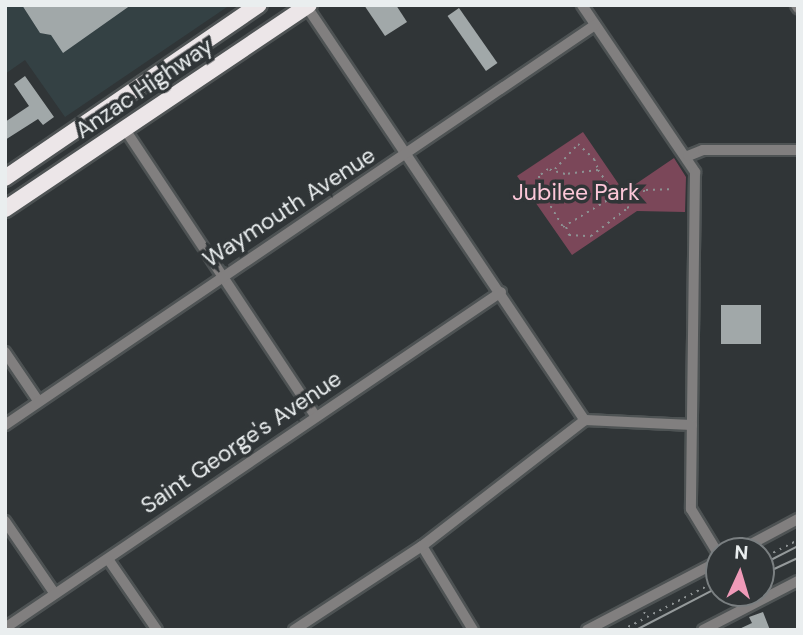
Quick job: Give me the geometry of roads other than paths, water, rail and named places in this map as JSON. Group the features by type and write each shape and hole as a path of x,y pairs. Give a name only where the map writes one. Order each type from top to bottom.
{"highway":[{"name":"Anzac Highway","path":"5,178 259,5"},
{"name":"Anzac Highway","path":"6,205 308,6"},
{"path":"82,125 95,130 124,128"}],"street":[{"path":"582,5 688,156 697,190 691,509 708,537"},
{"path":"308,6 585,420"},
{"name":"Waymouth Avenue","path":"5,425 223,276 407,155 595,25"},
{"path":"124,128 315,415"},
{"path":"688,156 703,150 798,150"},
{"name":"Saint George's Avenue","path":"5,628 315,415 501,292"},
{"path":"5,352 39,402"},
{"path":"294,630 422,546 569,437 585,420 692,425"},
{"path":"764,537 798,519"},
{"path":"5,521 55,594"},
{"path":"422,546 473,630"},
{"path":"108,559 157,630"},
{"path":"587,630 705,568"},
{"path":"703,630 798,581"}],"tram line":[{"path":"775,558 798,546"},
{"path":"775,569 798,558"},
{"path":"636,630 705,594"}],"park label":[{"name":"Jubilee Park","path":"576,192"}]}
